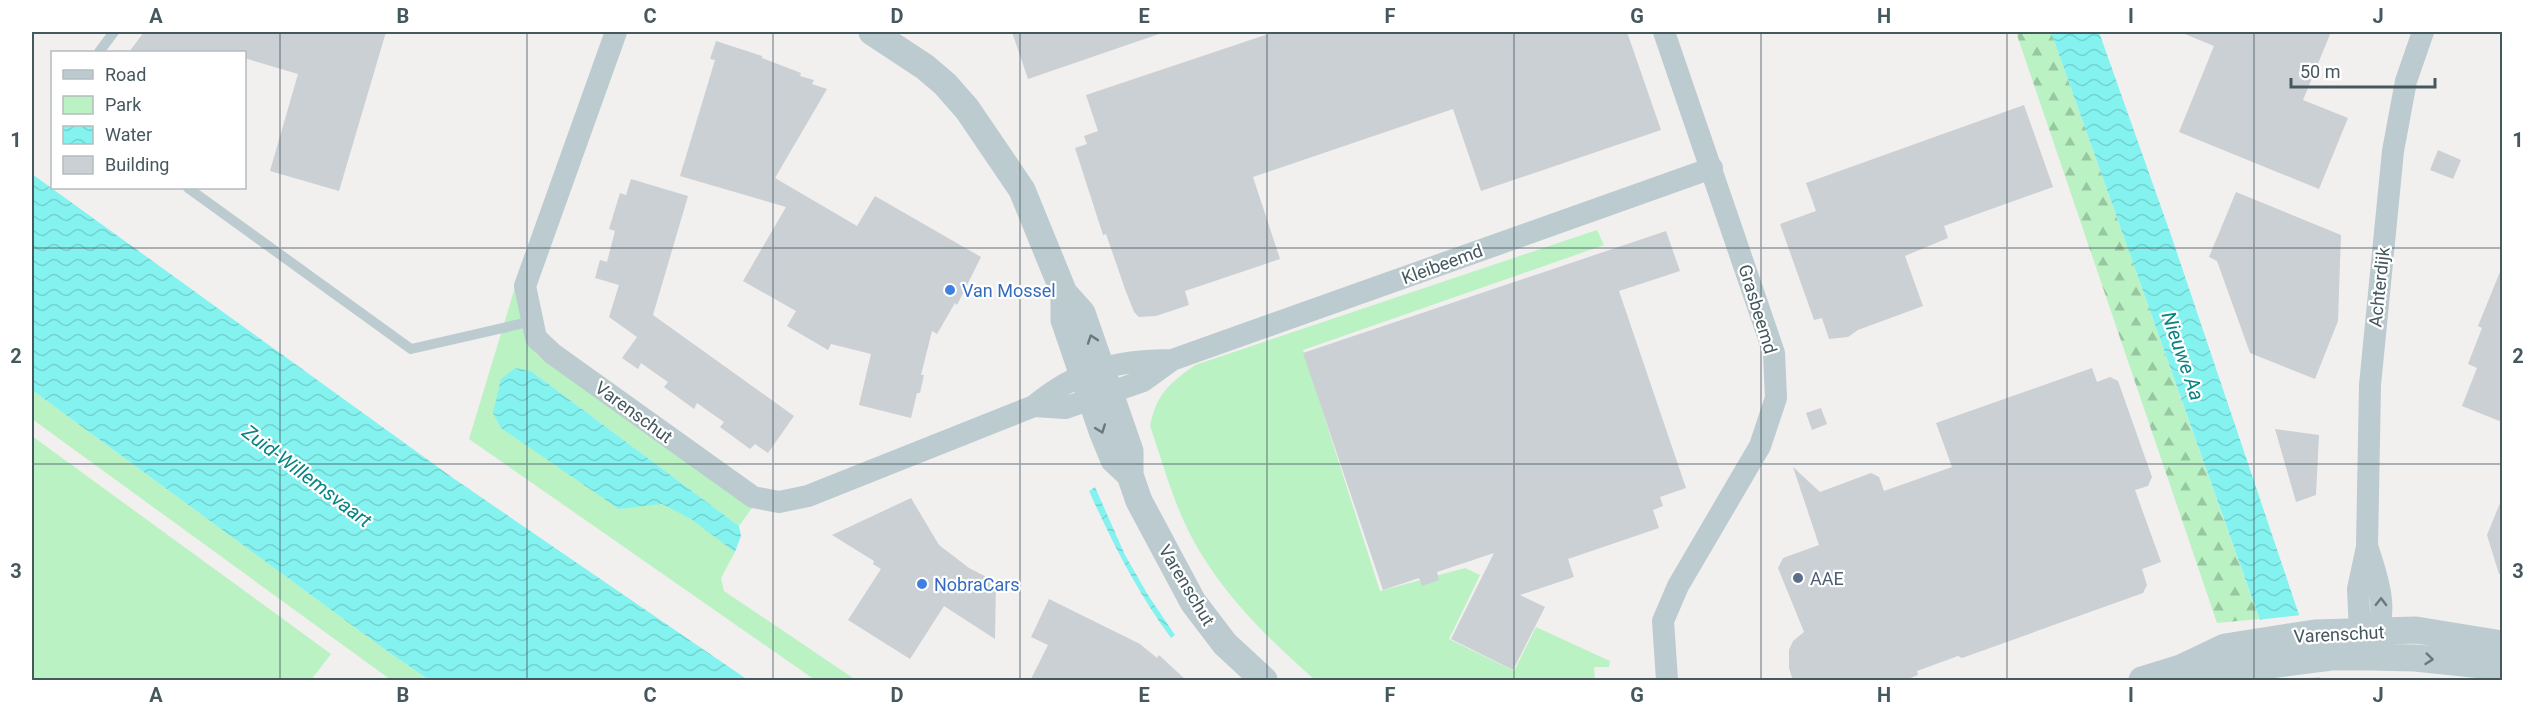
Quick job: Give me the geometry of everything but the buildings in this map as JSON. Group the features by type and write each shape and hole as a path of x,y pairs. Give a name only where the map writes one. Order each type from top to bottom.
{"street":[{"name":"Varenschut","path":"616,32 525,286 536,338 553,354 753,497 779,502 808,496 1034,406 1057,387 1096,383"},
{"name":"Varenschut","path":"872,32 926,67 967,109 1022,190 1064,293 1064,320 1096,383 1114,460 1130,475 1139,501 1193,602 1225,644 1264,681"},
{"name":"Grasbeemd","path":"1664,32 1774,353 1776,398 1760,446 1678,586 1663,621 1667,681"},
{"name":"Achterdijk","path":"2371,657 2370,631 2381,590 2367,547 2370,385 2393,151 2406,81 2423,32"},
{"name":"Kleibeemd","path":"1096,383 1143,381 1172,360 1712,168"},
{"name":"Varenschut","path":"2267,652 2315,633 2370,631 2416,630 2502,644"},
{"name":"Varenschut","path":"2142,681 2181,668 2225,647 2324,658 2415,658 2502,667"}],"lane":[{"path":"100,51 114,32"},
{"path":"189,189 411,349 532,321"}],"green space":[{"path":"2016,32 2051,32 2259,619 2217,623"},
{"path":"1597,230 1604,245 1303,350 1380,591 1465,568 1480,575 1449,639 1514,671 1536,627 1610,661 1609,667 1594,667 1595,680 1315,680 1261,630 1228,592 1200,552 1177,505 1150,426 1160,397 1171,384 1195,365"},
{"path":"516,284 529,341 536,354 752,508 739,526 531,371 619,509 660,504 668,506 710,532 735,552 721,578 724,591 856,680 815,680 469,439"},
{"path":"32,390 429,680 391,680 32,419"},
{"path":"32,436 331,654 311,680 32,680"}],"water":[{"name":"Nieuwe Aa","path":"2051,32 2099,32 2172,238 2321,680 2281,680"},
{"name":"Zuid-Willemsvaart","path":"32,174 453,478 748,680 429,680 32,390"},
{"path":"515,368 531,371 739,526 741,536 735,552 691,519 662,504 619,509 501,428 493,413 501,379"},
{"path":"1095,487 1125,555 1175,635 1171,638 1136,585 1116,548 1089,491"}],"pier":[{"path":"2302,615 2323,677 2277,680 2256,620"}],"place":[{"name":"Van Mossel","path":"950,290"},
{"name":"AAE","path":"1798,578"},
{"name":"NobraCars","path":"922,584"}]}
